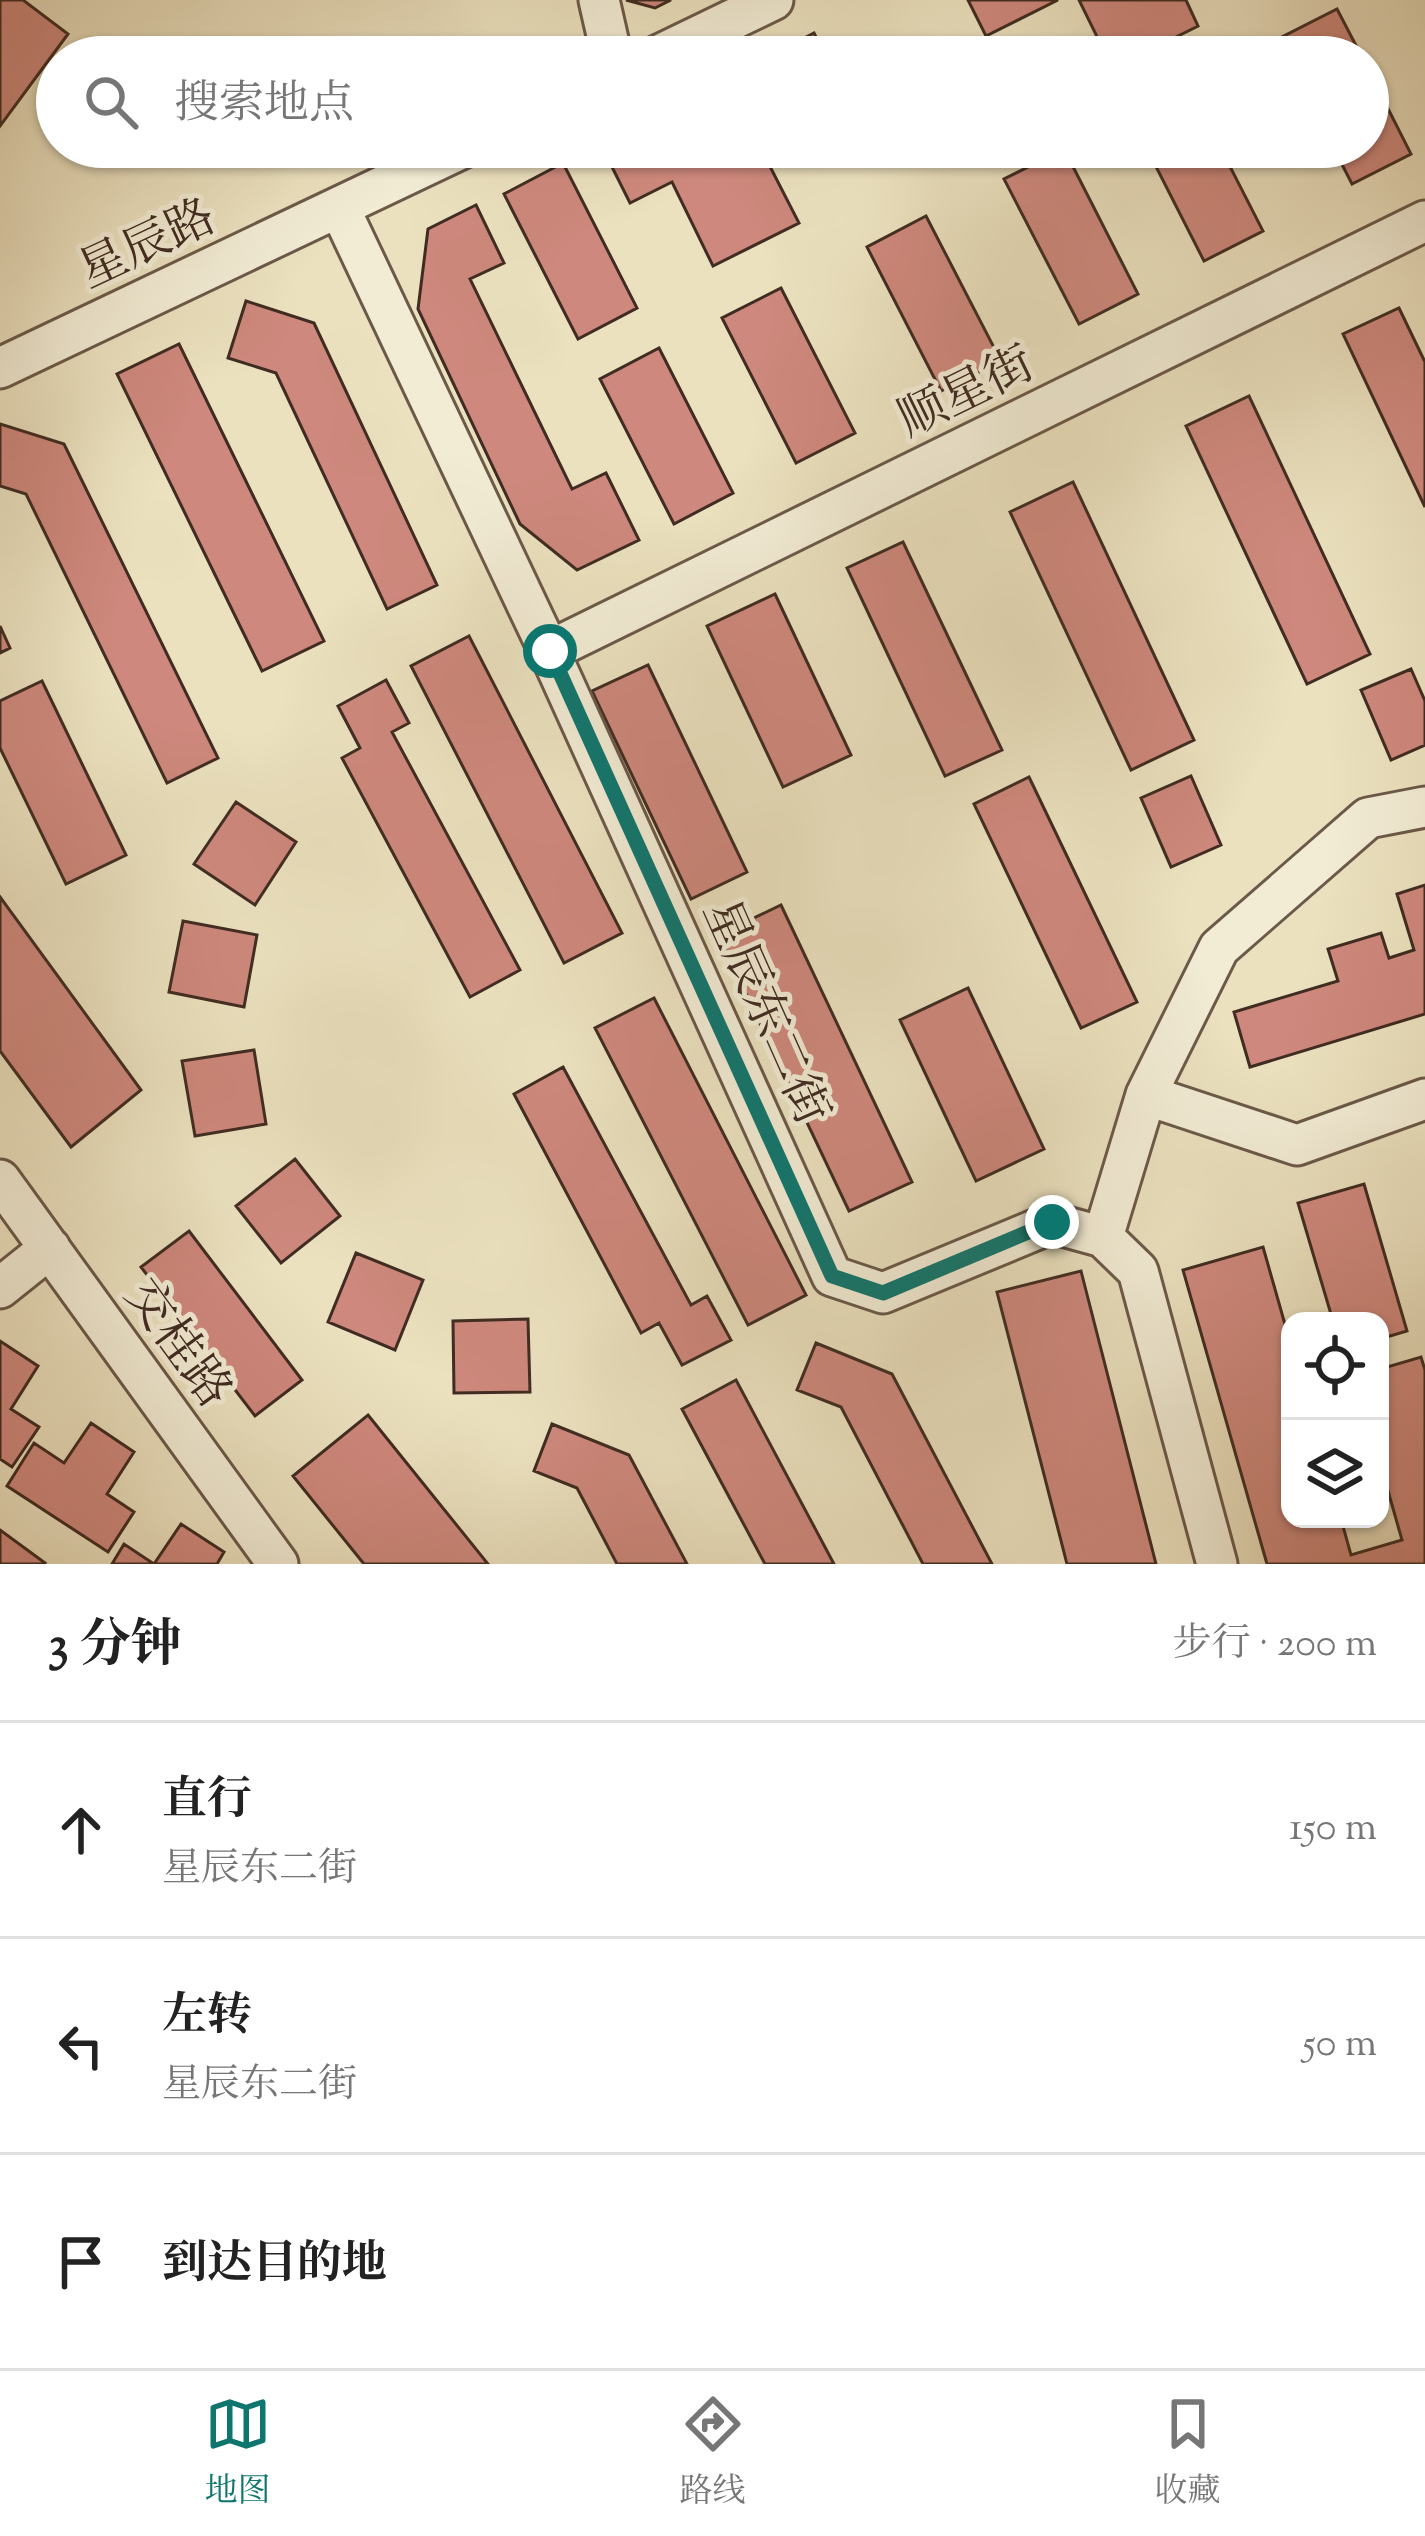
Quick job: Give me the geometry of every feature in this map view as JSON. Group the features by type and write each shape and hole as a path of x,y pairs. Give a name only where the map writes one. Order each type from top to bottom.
{"street":[{"path":"599,0 607,36"},
{"path":"698,36 773,0"},
{"name":"星辰路","path":"0,368 421,168"},
{"name":"星辰东二街","path":"339,207 550,651 832,1276 883,1293 1052,1222 1103,1237"},
{"name":"顺星街","path":"550,651 1425,221"},
{"path":"1217,1564 1138,1271 1103,1237 1146,1095 1219,948 1368,818 1425,807"},
{"path":"1146,1095 1297,1145 1425,1099"},
{"name":"交桂路","path":"0,1180 278,1564"},
{"path":"0,1288 50,1249"}],"building":[{"path":"0,0 23,0 68,34 36,36 36,77 0,126"},
{"path":"626,0 671,0 655,8"},
{"path":"968,0 1058,0 986,36"},
{"path":"1079,0 1186,0 1198,26 1178,36 1097,36"},
{"path":"1337,9 1351,36 1284,36"},
{"path":"1389,111 1411,154 1389,165"},
{"path":"553,168 566,168 637,308 578,339 504,194"},
{"path":"612,168 771,168 799,223 713,266 672,182 630,203"},
{"path":"1026,168 1074,168 1138,294 1079,324 1004,179"},
{"path":"1157,168 1231,168 1263,231 1204,261"},
{"path":"1344,168 1383,168 1352,184"},
{"path":"476,205 504,263 470,279 572,489 606,473 639,540 577,570 520,524 418,309 428,229"},
{"path":"926,216 1001,361 941,391 867,247"},
{"path":"781,288 855,433 796,463 722,318"},
{"path":"246,301 314,323 437,585 387,609 276,373 228,358"},
{"path":"1399,308 1425,362 1425,507 1343,334"},
{"path":"179,344 324,641 262,671 117,374"},
{"path":"659,348 733,493 674,524 600,379"},
{"path":"1249,396 1370,654 1307,684 1186,426"},
{"path":"0,424 64,444 218,758 167,783 26,494 0,486"},
{"path":"1073,482 1194,740 1131,770 1010,512"},
{"path":"903,542 1002,750 945,776 847,568"},
{"path":"775,594 851,755 783,787 707,626"},
{"path":"0,626 10,648 0,653"},
{"path":"469,636 622,933 564,963 411,666"},
{"path":"648,665 747,872 691,899 592,691"},
{"path":"1411,669 1425,701 1425,745 1391,760 1361,690"},
{"path":"386,680 409,723 392,732 520,970 470,997 342,758 360,748 338,706"},
{"path":"42,681 126,855 66,884 0,748 0,701"},
{"path":"1191,776 1221,845 1171,867 1141,798"},
{"path":"1029,777 1137,1002 1081,1028 974,804"},
{"path":"236,802 296,842 255,905 194,864"},
{"path":"1425,885 1425,1014 1250,1067 1234,1012 1338,981 1328,949 1381,933 1389,958 1414,950 1397,894"},
{"path":"0,897 141,1090 71,1147 0,1051"},
{"path":"781,905 912,1182 849,1211 718,935"},
{"path":"183,921 257,935 244,1007 169,992"},
{"path":"968,988 1044,1149 976,1181 900,1020"},
{"path":"654,998 806,1295 748,1325 595,1028"},
{"path":"254,1050 266,1124 195,1136 182,1061"},
{"path":"563,1067 691,1305 707,1296 731,1340 682,1365 659,1323 641,1333 514,1094"},
{"path":"295,1159 340,1216 281,1263 236,1206"},
{"path":"1364,1184 1407,1331 1389,1336 1389,1312 1330,1312 1298,1203"},
{"path":"189,1231 302,1380 255,1416 141,1267"},
{"path":"1263,1247 1281,1312 1281,1528 1344,1528 1351,1555 1402,1540 1389,1494 1389,1366 1421,1357 1425,1370 1425,1564 1267,1564 1183,1270"},
{"path":"356,1253 423,1280 395,1350 328,1322"},
{"path":"1081,1271 1156,1564 1067,1564 997,1292"},
{"path":"528,1319 530,1392 454,1393 453,1321"},
{"path":"0,1341 38,1366 11,1409 39,1427 12,1467 0,1459"},
{"path":"816,1343 892,1374 992,1564 923,1564 841,1407 797,1390"},
{"path":"736,1380 834,1564 765,1564 682,1409"},
{"path":"368,1415 488,1564 364,1564 293,1476"},
{"path":"91,1423 134,1452 107,1494 134,1512 108,1552 7,1486 34,1443 64,1463"},
{"path":"552,1424 629,1455 687,1564 617,1564 577,1488 534,1471"},
{"path":"181,1524 224,1552 217,1564 154,1564"},
{"path":"0,1530 45,1563 0,1564"},
{"path":"124,1544 154,1564 112,1564"}],"route":[{"path":"550,651 832,1276 883,1293 1052,1222"}]}
